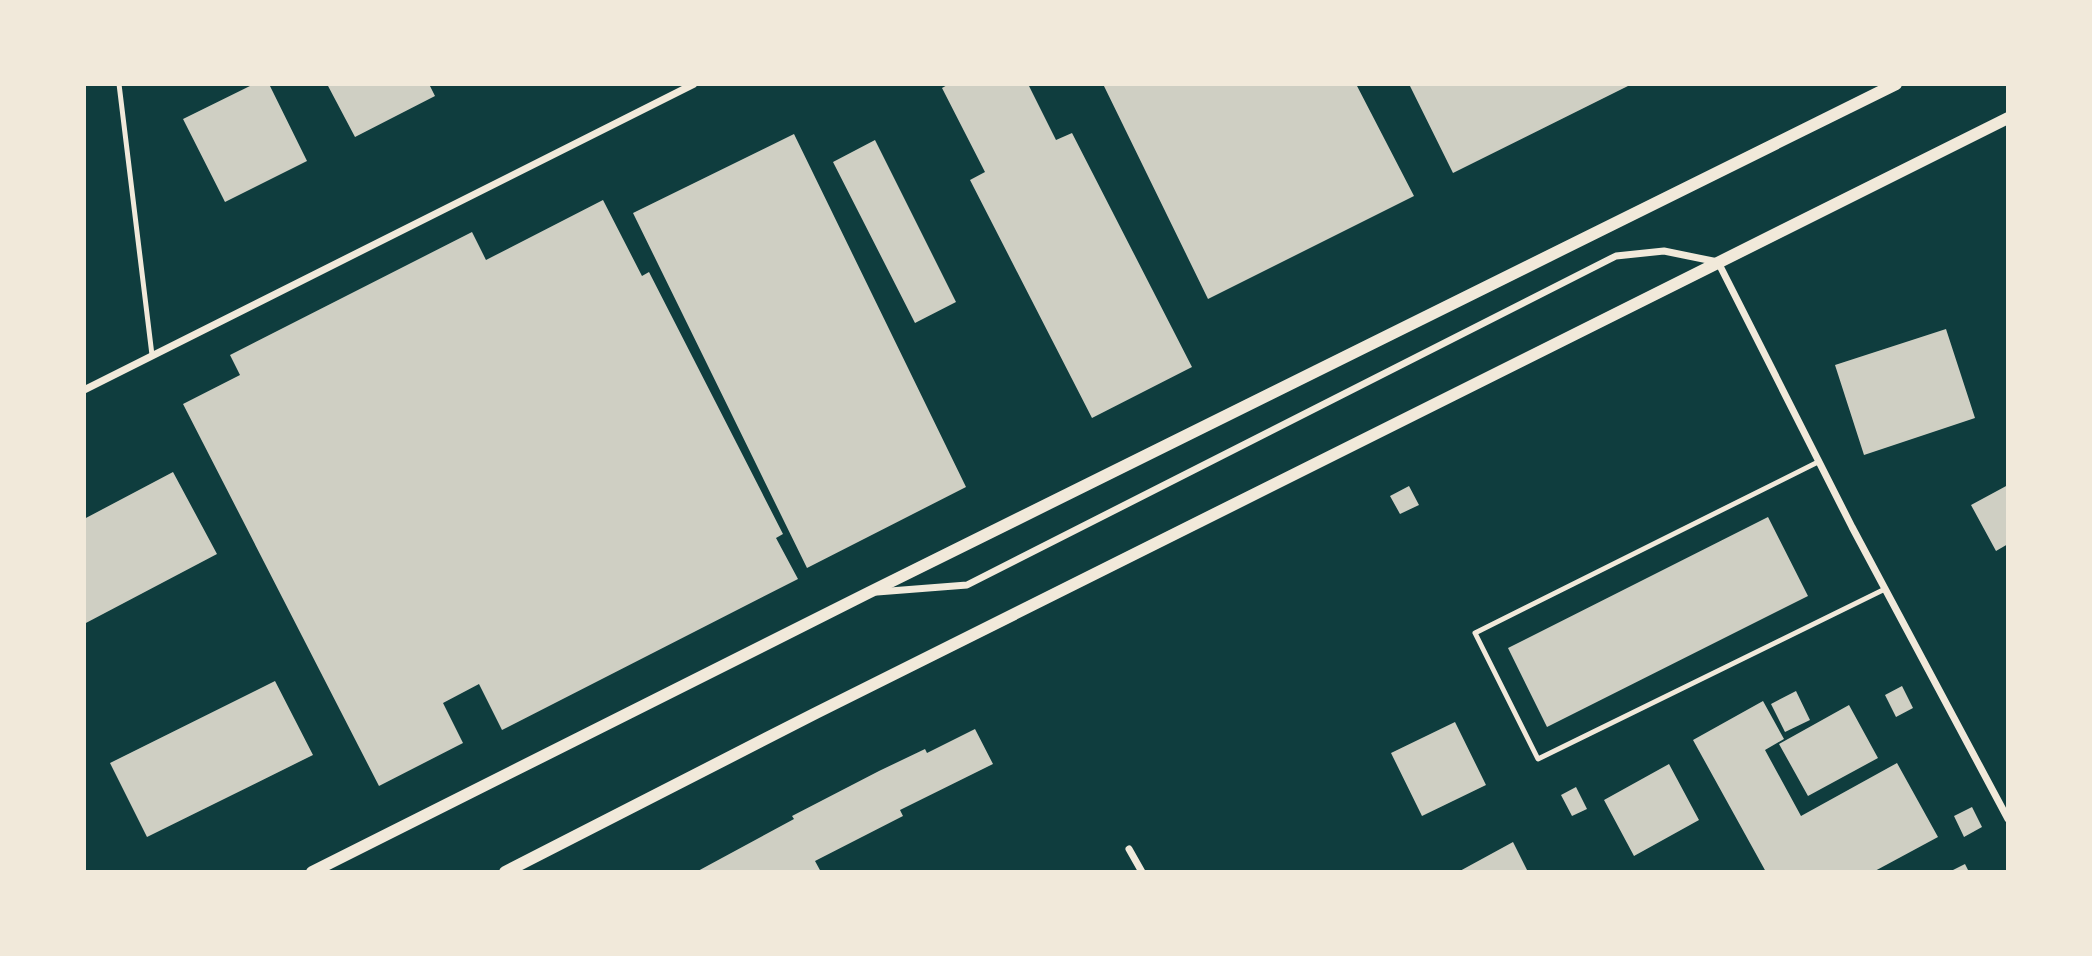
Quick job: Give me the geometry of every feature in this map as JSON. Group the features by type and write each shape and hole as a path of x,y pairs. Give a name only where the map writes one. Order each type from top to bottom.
{"street":[{"path":"84,390 694,84"},
{"path":"312,872 868,593 1896,84"},
{"path":"505,872 828,707 2008,118"},
{"path":"868,593 967,585 1616,256 1664,251 1718,262"},
{"path":"1718,262 1818,462 2008,819"},
{"path":"1129,849 1142,872"}],"lane":[{"path":"119,84 152,355"},
{"path":"1818,462 1475,633 1538,759 1885,589"}],"building":[{"path":"254,84 269,84 307,161 225,202 183,119"},
{"path":"327,84 429,84 435,96 355,137"},
{"path":"949,84 1028,84 1056,140 1072,133 1192,367 1092,418 970,180 985,172 942,88"},
{"path":"1103,84 1356,84 1414,196 1208,299"},
{"path":"1409,84 1632,84 1453,173"},
{"path":"794,134 966,487 807,568 633,213"},
{"path":"875,140 956,302 915,323 833,162"},
{"path":"603,200 642,276 649,272 783,534 776,538 798,579 502,730 479,684 443,703 463,743 379,786 183,404 240,375 230,355 472,232 486,260"},
{"path":"1946,329 1975,418 1864,455 1835,365"},
{"path":"173,472 217,554 84,624 84,519"},
{"path":"2008,485 2008,544 1996,551 1971,505"},
{"path":"1409,486 1419,505 1400,514 1390,496"},
{"path":"1768,517 1808,596 1547,727 1508,648"},
{"path":"275,681 313,755 147,837 110,763"},
{"path":"1902,686 1913,708 1896,717 1885,695"},
{"path":"1796,691 1810,720 1785,732 1771,704"},
{"path":"1763,701 1784,739 1765,750 1801,816 1897,763 1938,837 1873,872 1766,872 1693,740"},
{"path":"1849,705 1878,758 1808,796 1779,744"},
{"path":"1455,722 1486,785 1422,816 1391,753"},
{"path":"975,729 993,764 900,810 903,816 815,861 821,872 696,872 794,819 792,816 879,771 925,749 927,753"},
{"path":"1669,764 1699,820 1634,856 1604,800"},
{"path":"1576,787 1587,809 1572,816 1561,795"},
{"path":"1972,807 1982,827 1964,837 1954,816"},
{"path":"1513,842 1528,872 1458,872"},
{"path":"1965,864 1969,872 1949,872"}]}
